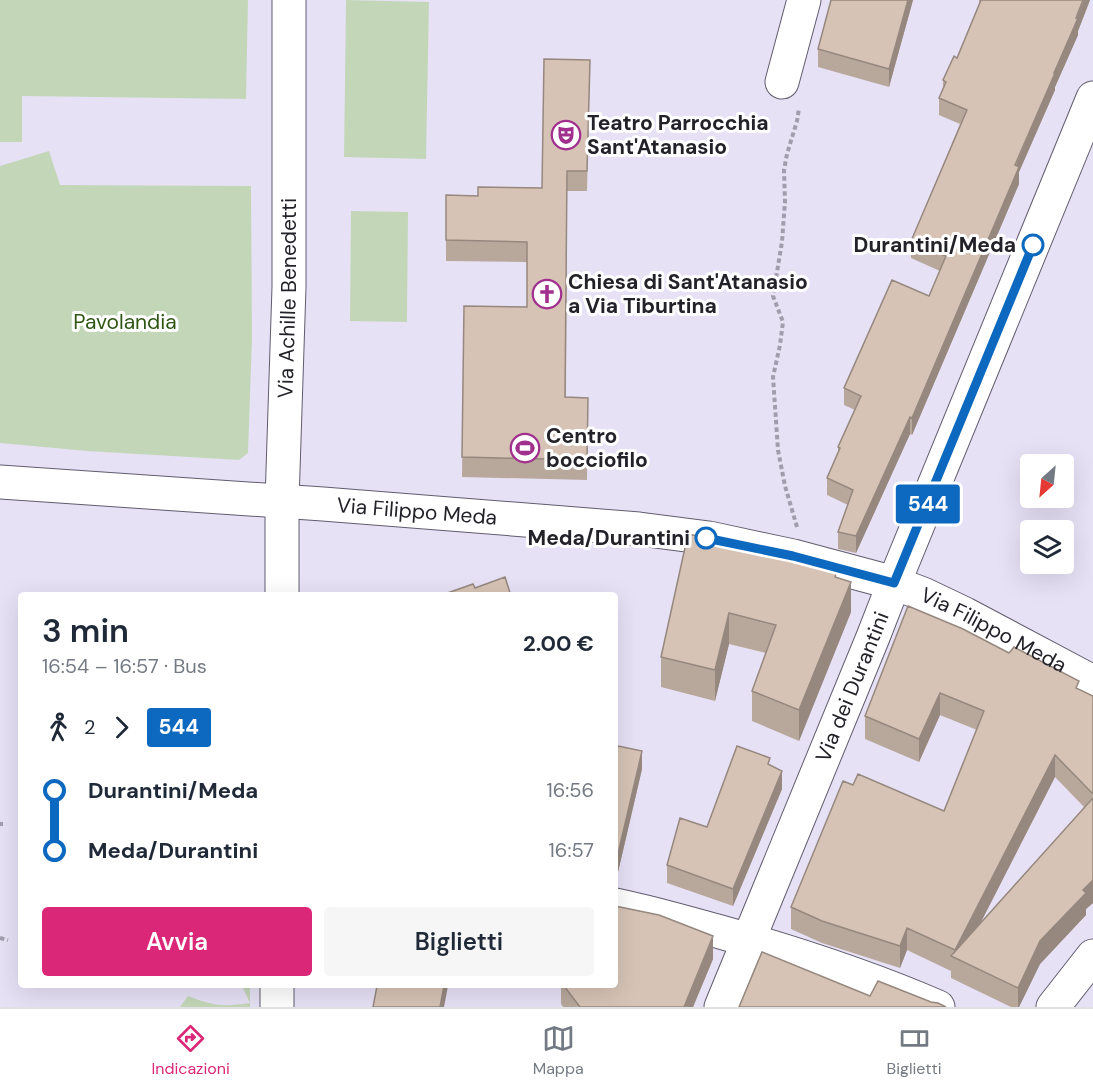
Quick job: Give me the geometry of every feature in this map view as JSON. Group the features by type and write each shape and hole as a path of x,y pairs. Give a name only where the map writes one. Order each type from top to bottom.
{"street":[{"name":"Via Achille Benedetti","path":"282,592 282,501 289,287 289,0"},
{"path":"782,82 804,0"},
{"name":"Via dei Durantini","path":"721,1007 1093,98"},
{"name":"Via Filippo Meda","path":"0,482 606,526 709,538 793,556 894,583 964,614 1093,682"},
{"path":"618,906 641,910 776,947 857,975 938,1007"},
{"path":"1053,1007 1093,956"},
{"path":"277,988 277,1007"}],"path":[{"path":"782,82 801,98 784,170 785,202 782,242 773,296 783,322 773,377 778,450 797,528"},
{"path":"0,938 8,940"}],"green space":[{"path":"0,0 248,0 246,99 22,96 22,142 0,142"},
{"path":"346,0 429,2 426,159 344,157"},
{"name":"Pavolandia","path":"49,151 60,185 251,186 252,338 248,453 239,460 87,451 0,443 0,166"},
{"path":"351,211 408,212 407,322 350,321"},
{"path":"243,988 250,988 250,1003"},
{"path":"188,996 218,1005 250,1003 250,1007 180,1007"}],"building":[{"path":"831,0 908,0 889,69 818,49"},
{"path":"981,0 1083,0 1076,18 1078,18 1015,165 1019,167 912,418 910,417 856,536 838,532 853,490 827,478 861,396 844,388 892,280 929,296 946,256 911,241 967,110 939,98 946,82 943,80 954,56 957,58"},
{"path":"544,59 590,60 587,171 567,171 565,397 588,398 587,460 462,457 464,306 527,307 527,242 446,240 446,195 478,196 478,187 542,188"},
{"path":"688,534 838,566 835,577 851,582 799,710 752,691 776,625 729,613 715,670 661,657"},
{"path":"505,577 510,592 450,592 473,584 475,588"},
{"path":"908,606 963,629 1009,653 1014,647 1079,681 1076,688 1093,696 1093,794 1055,755 955,950 907,928 900,946 822,921 791,907 843,781 853,785 858,774 944,811 984,711 940,693 919,739 865,716"},
{"path":"618,746 642,751 618,854"},
{"path":"737,746 770,758 768,764 782,771 733,889 667,865 680,818 707,827"},
{"path":"1093,798 1093,880 1083,890 1086,893 1040,941 1018,988 951,956"},
{"path":"618,907 659,915 713,936 684,1007 580,1007 566,988 618,988"},
{"path":"762,952 870,996 878,981 946,1007 739,1007"},
{"path":"377,988 444,988 440,1007 373,1007"}],"bus line":[{"name":"544","path":"706,538 793,556 894,583 1033,245"}],"place":[{"name":"Teatro Parrocchia Sant'Atanasio","path":"566,135"},
{"name":"Durantini/Meda","path":"1033,245"},
{"name":"Chiesa di Sant'Atanasio a Via Tiburtina","path":"547,294"},
{"name":"Centro bocciofilo","path":"525,448"},
{"name":"Meda/Durantini","path":"706,538"}]}
